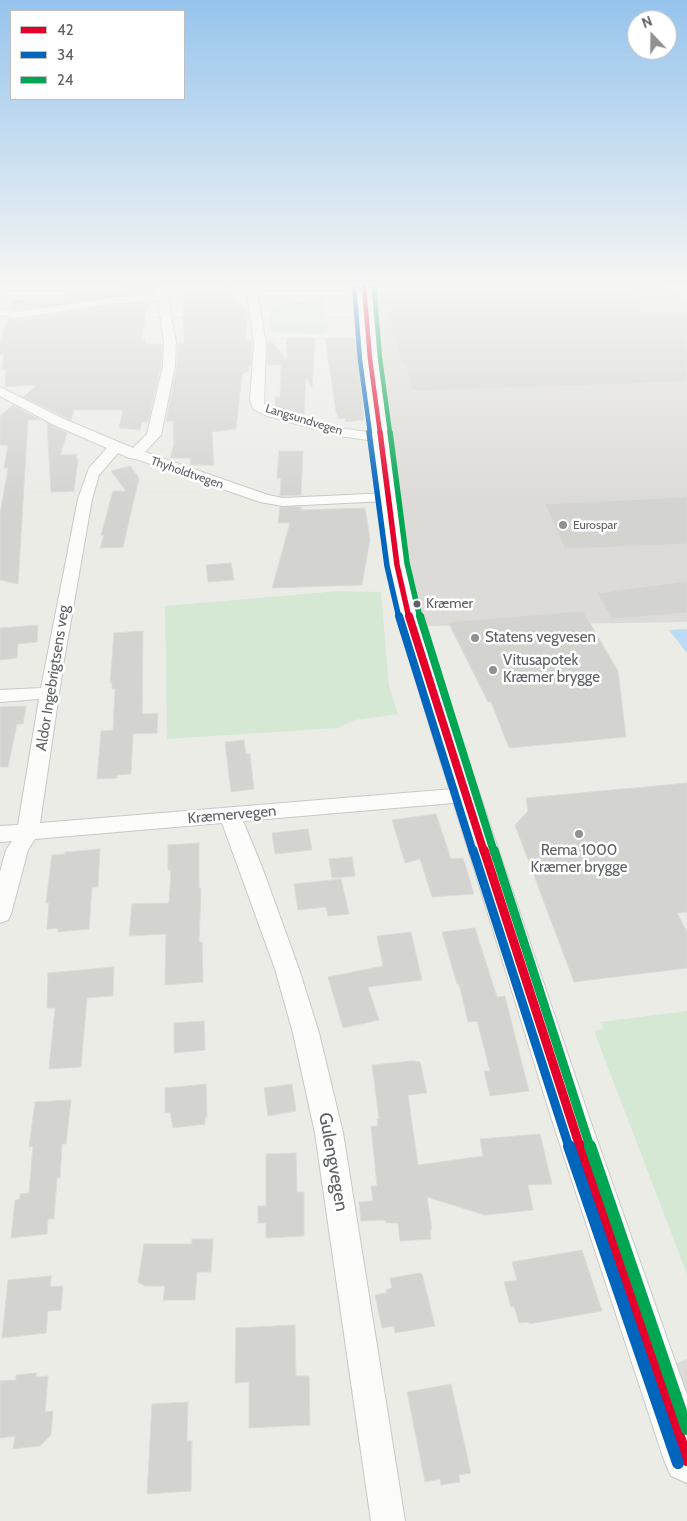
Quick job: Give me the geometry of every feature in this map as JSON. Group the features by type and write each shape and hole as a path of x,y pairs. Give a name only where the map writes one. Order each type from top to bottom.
{"street":[{"path":"134,455 154,436 169,357"},
{"name":"Langsundvegen","path":"259,357 256,400 258,406 272,413 340,432 381,438"},
{"path":"370,357 397,565 406,609 426,680 570,1117 687,1460"},
{"name":"Thyholdtvegen","path":"0,391 59,422 134,455 265,500 283,502 388,497"},
{"name":"Aldor Ingebrigtsens veg","path":"0,914 17,850 28,832 74,548 85,499 96,468 116,447"},
{"path":"0,696 50,693"},
{"name":"Kræmervegen","path":"0,834 465,795"},
{"name":"Gulengvegen","path":"230,815 251,867 287,970 306,1033 330,1133 388,1521"}],"shaded area":[{"path":"374,357 687,357 687,622 428,626 475,782 670,1366 687,1359 687,1488 629,1315 563,1157 418,627"}],"green space":[{"path":"339,591 381,592 389,686 398,714 355,720 338,728 167,739 165,606"},
{"path":"687,1011 687,1274 594,1031 604,1029 600,1022"}],"water":[{"path":"687,629 687,653 669,630"}],"building":[{"path":"4,357 161,357 148,422 142,422 140,430 119,428 123,411 120,410 74,410 71,420 23,397 37,385 5,387 6,369 2,369"},
{"path":"177,357 251,357 251,366 249,366 248,372 242,374 236,429 212,432 214,465 193,465 190,464 191,458 170,458 174,445 173,421 166,421"},
{"path":"267,357 284,357 286,359 286,357 314,357 312,388 306,377 304,416 276,408 275,397 280,397 281,365 267,365"},
{"path":"328,357 358,357 364,420 346,422 345,418 339,419 336,412"},
{"path":"399,357 687,357 687,382 412,391 405,364 401,364"},
{"path":"13,405 40,420 28,420 18,584 0,580 0,514 8,468 4,468 8,445 0,445 0,416"},
{"path":"47,423 67,433 60,455 77,454 74,491 51,492"},
{"path":"279,451 303,451 301,495 280,496 281,478 277,478"},
{"path":"130,466 139,478 123,547 100,548 104,535 101,535 113,491 126,491 111,471"},
{"path":"687,497 687,544 565,549 545,504"},
{"path":"280,507 301,507 301,510 365,508 370,539 362,585 272,588 290,523 278,523"},
{"path":"231,563 234,580 208,582 206,565"},
{"path":"687,581 687,613 612,619 597,593"},
{"path":"583,611 618,671 626,737 509,748 491,702 488,702 448,622"},
{"path":"38,625 37,642 18,644 17,658 0,660 0,628"},
{"path":"143,631 142,714 158,713 157,733 133,734 131,774 117,775 117,778 97,779 101,731 113,730 115,689 112,689 112,683 110,683 114,633"},
{"path":"26,706 23,724 17,724 8,767 0,767 0,707"},
{"path":"244,740 246,754 250,754 254,789 231,792 225,742"},
{"path":"687,783 687,912 677,913 687,932 687,968 574,982 515,825 528,811 526,798"},
{"path":"436,814 451,859 463,858 474,894 432,897 420,859 405,863 392,820"},
{"path":"308,829 312,850 275,854 272,833"},
{"path":"199,843 199,888 201,888 199,942 202,942 203,982 165,985 166,934 129,936 132,904 169,903 171,870 168,870 168,845"},
{"path":"100,849 98,887 92,887 89,929 58,932 58,928 47,929 49,903 46,903 52,855"},
{"path":"352,857 355,876 332,878 329,859"},
{"path":"341,879 349,914 328,916 326,907 298,910 294,884"},
{"path":"475,928 497,997 505,996 529,1091 490,1096 484,1071 490,1071 477,1021 468,1022 459,984 457,984 442,932"},
{"path":"411,932 422,980 368,987 379,1020 343,1028 328,977 383,966 377,936"},
{"path":"114,967 113,996 87,998 81,1067 49,1069 55,1008 47,1008 48,973"},
{"path":"204,1021 205,1050 174,1053 174,1023"},
{"path":"420,1062 427,1093 408,1095 418,1165 483,1156 480,1139 540,1134 552,1184 528,1185 533,1210 485,1215 427,1197 432,1229 430,1230 431,1239 400,1241 398,1223 386,1223 386,1221 382,1220 361,1221 359,1202 373,1201 371,1186 377,1186 371,1126 378,1126 377,1119 379,1119 372,1065"},
{"path":"206,1084 207,1117 205,1117 205,1124 173,1128 170,1112 165,1113 165,1088"},
{"path":"292,1084 296,1111 268,1116 264,1088"},
{"path":"71,1100 66,1144 62,1144 60,1178 57,1178 54,1219 48,1219 47,1234 11,1238 15,1200 20,1199 20,1194 29,1193 33,1146 29,1147 35,1102"},
{"path":"296,1153 297,1192 304,1192 304,1236 266,1238 266,1223 258,1223 258,1206 266,1206 266,1154"},
{"path":"192,1239 213,1239 211,1272 197,1272 195,1300 163,1300 165,1286 145,1286 138,1282 144,1244 192,1244"},
{"path":"582,1250 602,1311 529,1324 529,1322 519,1323 514,1306 511,1307 504,1282 517,1280 512,1262"},
{"path":"422,1274 435,1326 395,1333 394,1326 382,1328 375,1295 387,1293 386,1290 392,1288 390,1278"},
{"path":"51,1276 50,1287 63,1286 61,1310 48,1311 46,1333 2,1338 8,1280"},
{"path":"295,1325 296,1376 309,1376 310,1425 249,1428 249,1382 235,1383 236,1328"},
{"path":"37,1373 36,1377 48,1376 45,1412 53,1411 51,1435 40,1446 13,1449 15,1436 0,1438 0,1381 16,1380 16,1375"},
{"path":"451,1384 471,1473 459,1475 460,1482 441,1485 440,1479 425,1482 407,1392"},
{"path":"188,1402 187,1441 192,1441 191,1491 147,1494 152,1404"}],"transit line":[{"name":"34","path":"360,357 387,566 403,635 560,1120 678,1463"},
{"name":"42","path":"370,357 397,565 413,633 570,1117 687,1460"},
{"name":"24","path":"380,357 407,563 423,630 579,1114 687,1429"}],"place":[{"name":"Eurospar","path":"563,525"},
{"name":"Kræmer","path":"417,604"},
{"name":"Statens vegvesen","path":"475,638"},
{"name":"Vitusapotek Kræmer brygge","path":"493,670"},
{"name":"Rema 1000 Kræmer brygge","path":"579,834"}]}
